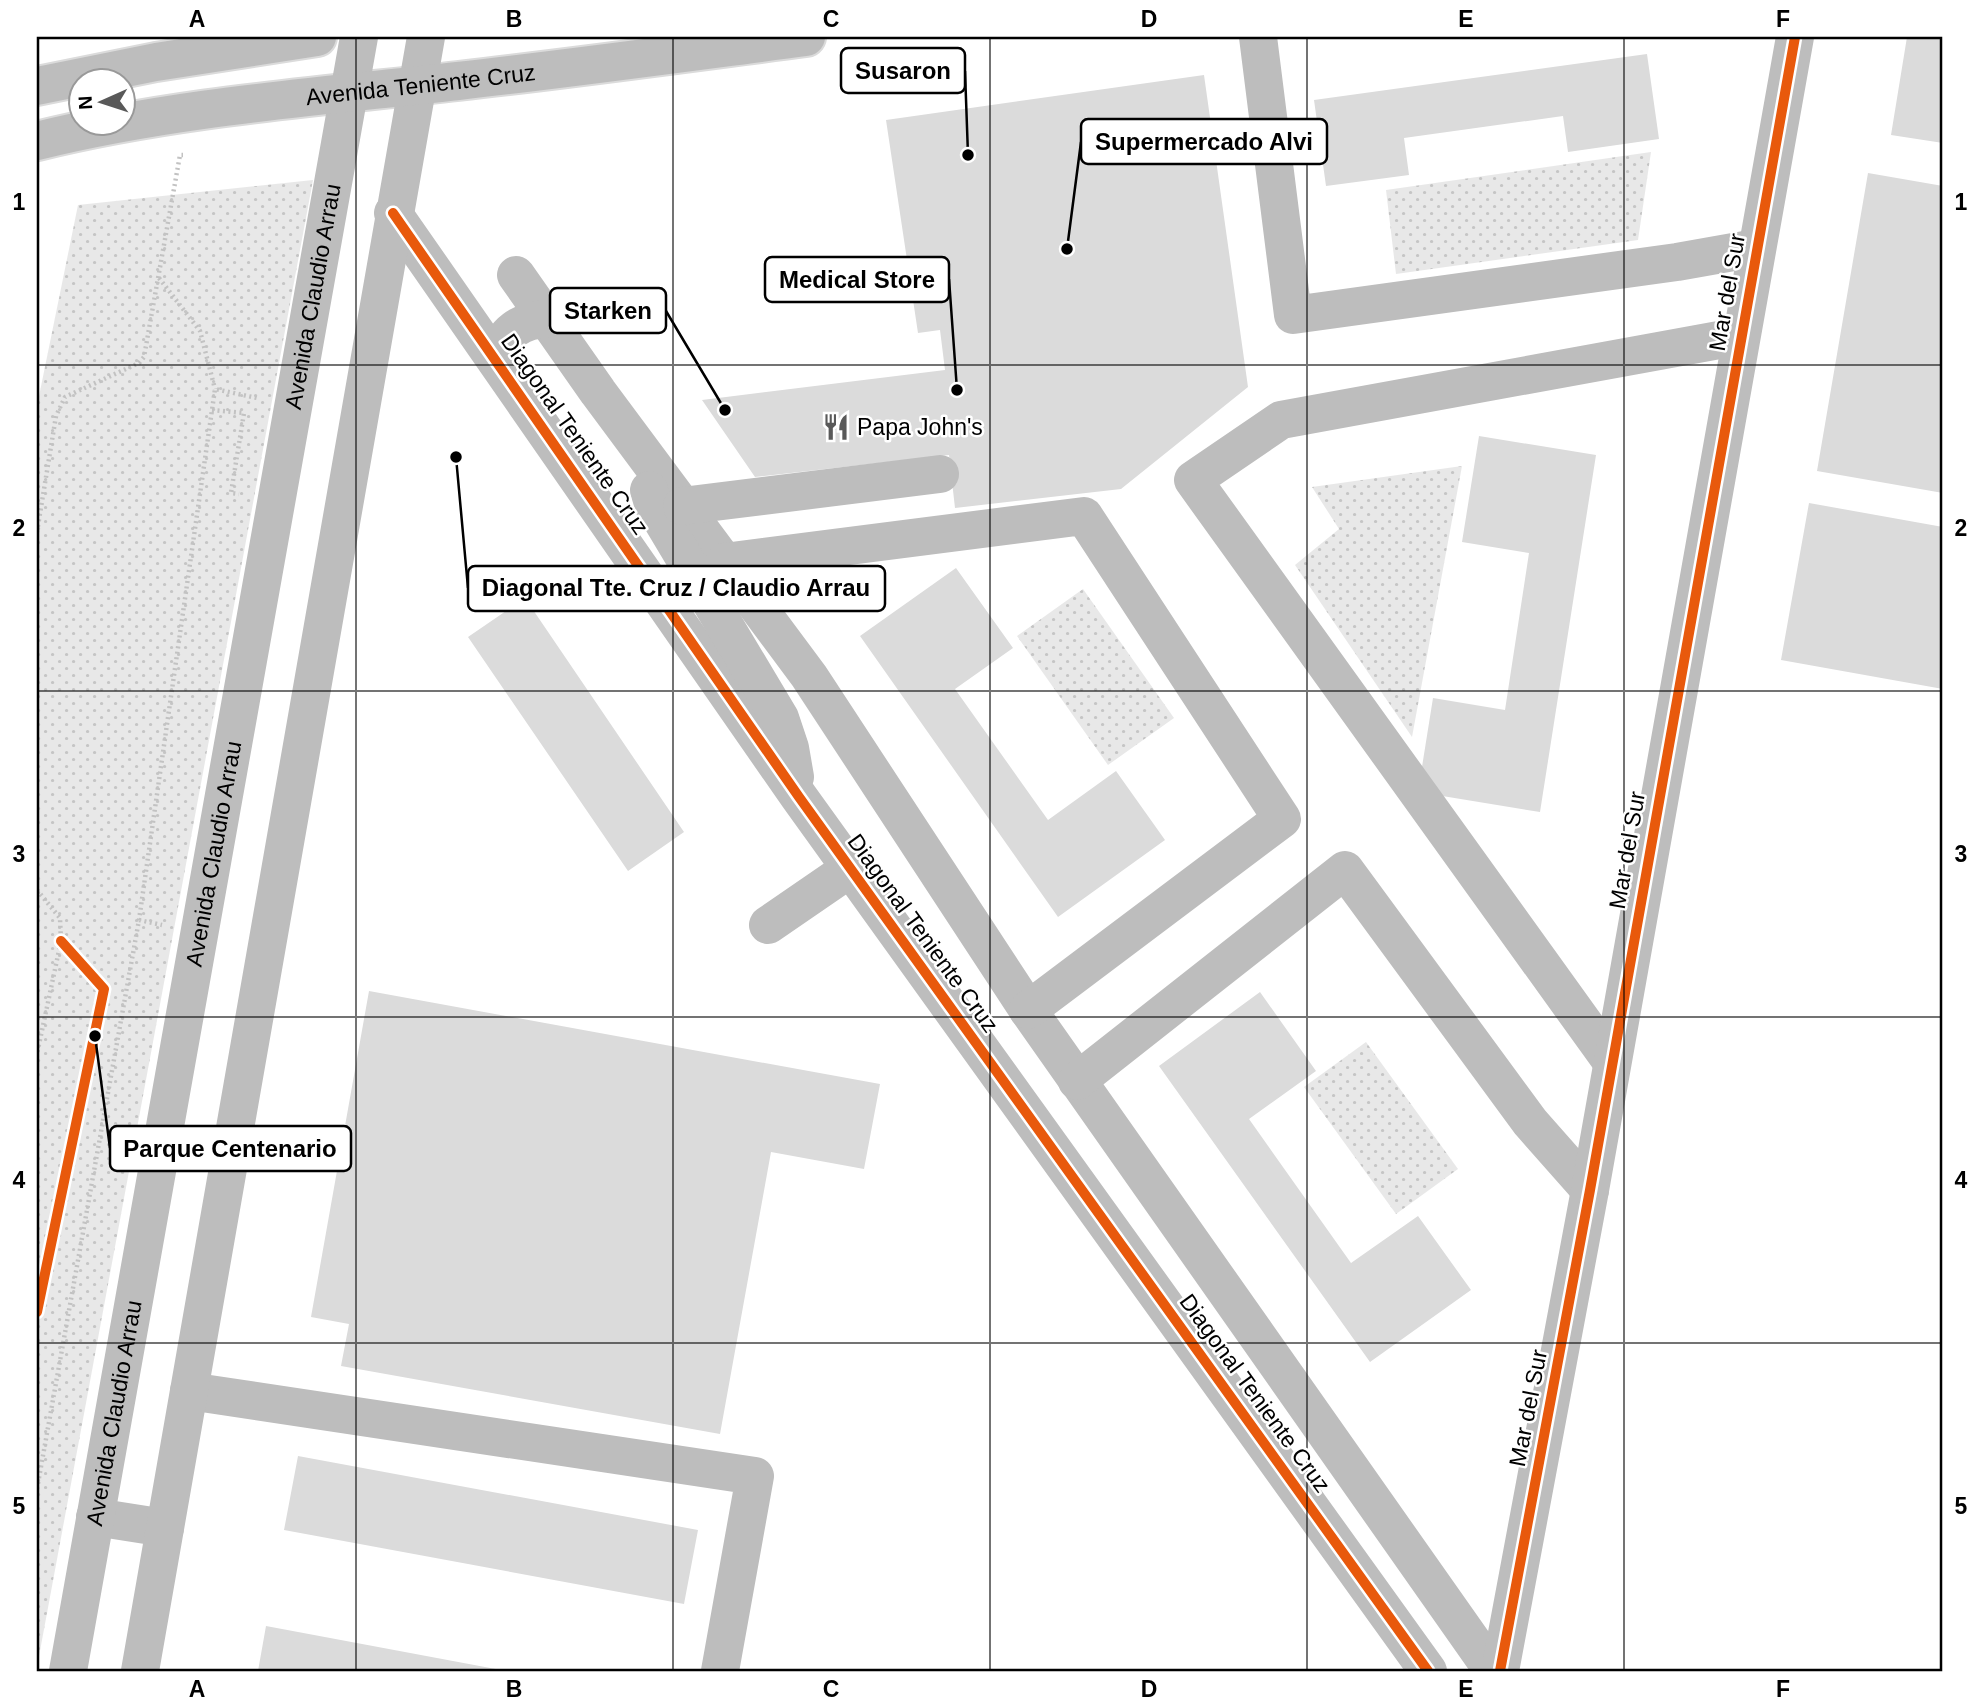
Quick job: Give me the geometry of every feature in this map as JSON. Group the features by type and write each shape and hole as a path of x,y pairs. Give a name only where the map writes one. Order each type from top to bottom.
{"street":[{"path":"37,86 156,62 317,37"},
{"name":"Avenida Claudio Arrau","path":"68,1671 359,37"},
{"path":"140,1671 393,213 426,37"},
{"name":"Avenida Teniente Cruz","path":"37,141 174,113 806,37"},
{"path":"1258,37 1293,315 1677,262 1756,248"},
{"name":"Mar del Sur","path":"1500,1671 1590,1190 1795,37"},
{"name":"Diagonal Teniente Cruz","path":"393,213 497,358 799,797 1428,1671"},
{"name":"Diagonal Teniente Cruz","path":"516,275 648,460 809,676 1028,1010 1493,1671"},
{"path":"497,358 500,347 514,328 535,320 547,319"},
{"path":"1611,1061 1193,480 1281,419 1741,336"},
{"name":"Diagonal Teniente Cruz","path":"648,460 649,488 654,507 780,718 790,748 799,797"},
{"path":"682,506 940,474"},
{"path":"724,562 1084,516 1282,819 1028,1010"},
{"path":"768,925 852,868"},
{"path":"1077,1081 1345,870 1530,1122 1590,1190"},
{"path":"189,1391 755,1476 720,1671"},
{"path":"95,1517 165,1528"}],"path":[{"path":"37,532 56,416 65,397 139,363 144,357 180,155 193,153"},
{"path":"37,1489 139,920 215,389 200,331 159,278"},
{"path":"215,389 255,397"},
{"path":"212,410 244,413 231,493 239,495 242,483"},
{"path":"37,890 60,918 64,945 37,1054"}],"shaded area":[{"path":"1651,152 1638,240 1396,274 1386,190"},
{"path":"313,180 37,1667 37,406 78,205"},
{"path":"1462,466 1412,737 1295,565 1339,529 1312,487"},
{"path":"1083,589 1174,718 1108,765 1017,636"},
{"path":"1366,1042 1458,1169 1396,1214 1304,1087"}],"building":[{"path":"1907,37 1943,37 1943,143 1891,135"},
{"path":"1647,54 1659,139 1568,152 1563,116 1404,138 1409,175 1326,186 1314,100"},
{"path":"1204,75 1248,387 1121,489 955,508 949,455 755,477 702,400 945,370 940,330 918,333 886,120"},
{"path":"1868,173 1943,186 1943,493 1817,471"},
{"path":"1479,436 1596,455 1540,812 1418,792 1433,698 1505,710 1529,553 1462,542"},
{"path":"1809,503 1943,527 1943,689 1781,660"},
{"path":"956,568 1013,648 955,689 1048,820 1116,771 1165,840 1058,917 860,636"},
{"path":"525,598 684,832 628,871 468,637"},
{"path":"369,991 880,1084 864,1169 771,1152 720,1434 341,1366 349,1324 311,1317"},
{"path":"1260,992 1316,1071 1249,1119 1351,1263 1418,1216 1471,1290 1370,1362 1159,1066"},
{"path":"298,1456 698,1530 684,1604 284,1530"},
{"path":"266,1626 501,1670 258,1671"}],"cycle path":[{"path":"1500,1671 1590,1190 1795,37"},
{"path":"393,213 799,797 1428,1671"},
{"path":"37,1312 104,989 61,941"}],"place":[{"name":"Susaron","path":"968,155"},
{"name":"Supermercado Alvi","path":"1067,249"},
{"name":"Medical Store","path":"957,390"},
{"name":"Starken","path":"725,410"},
{"name":"Papa John's","path":"836,427"},
{"name":"Diagonal Tte. Cruz / Claudio Arrau","path":"456,457"},
{"name":"Parque Centenario","path":"95,1036"}]}
